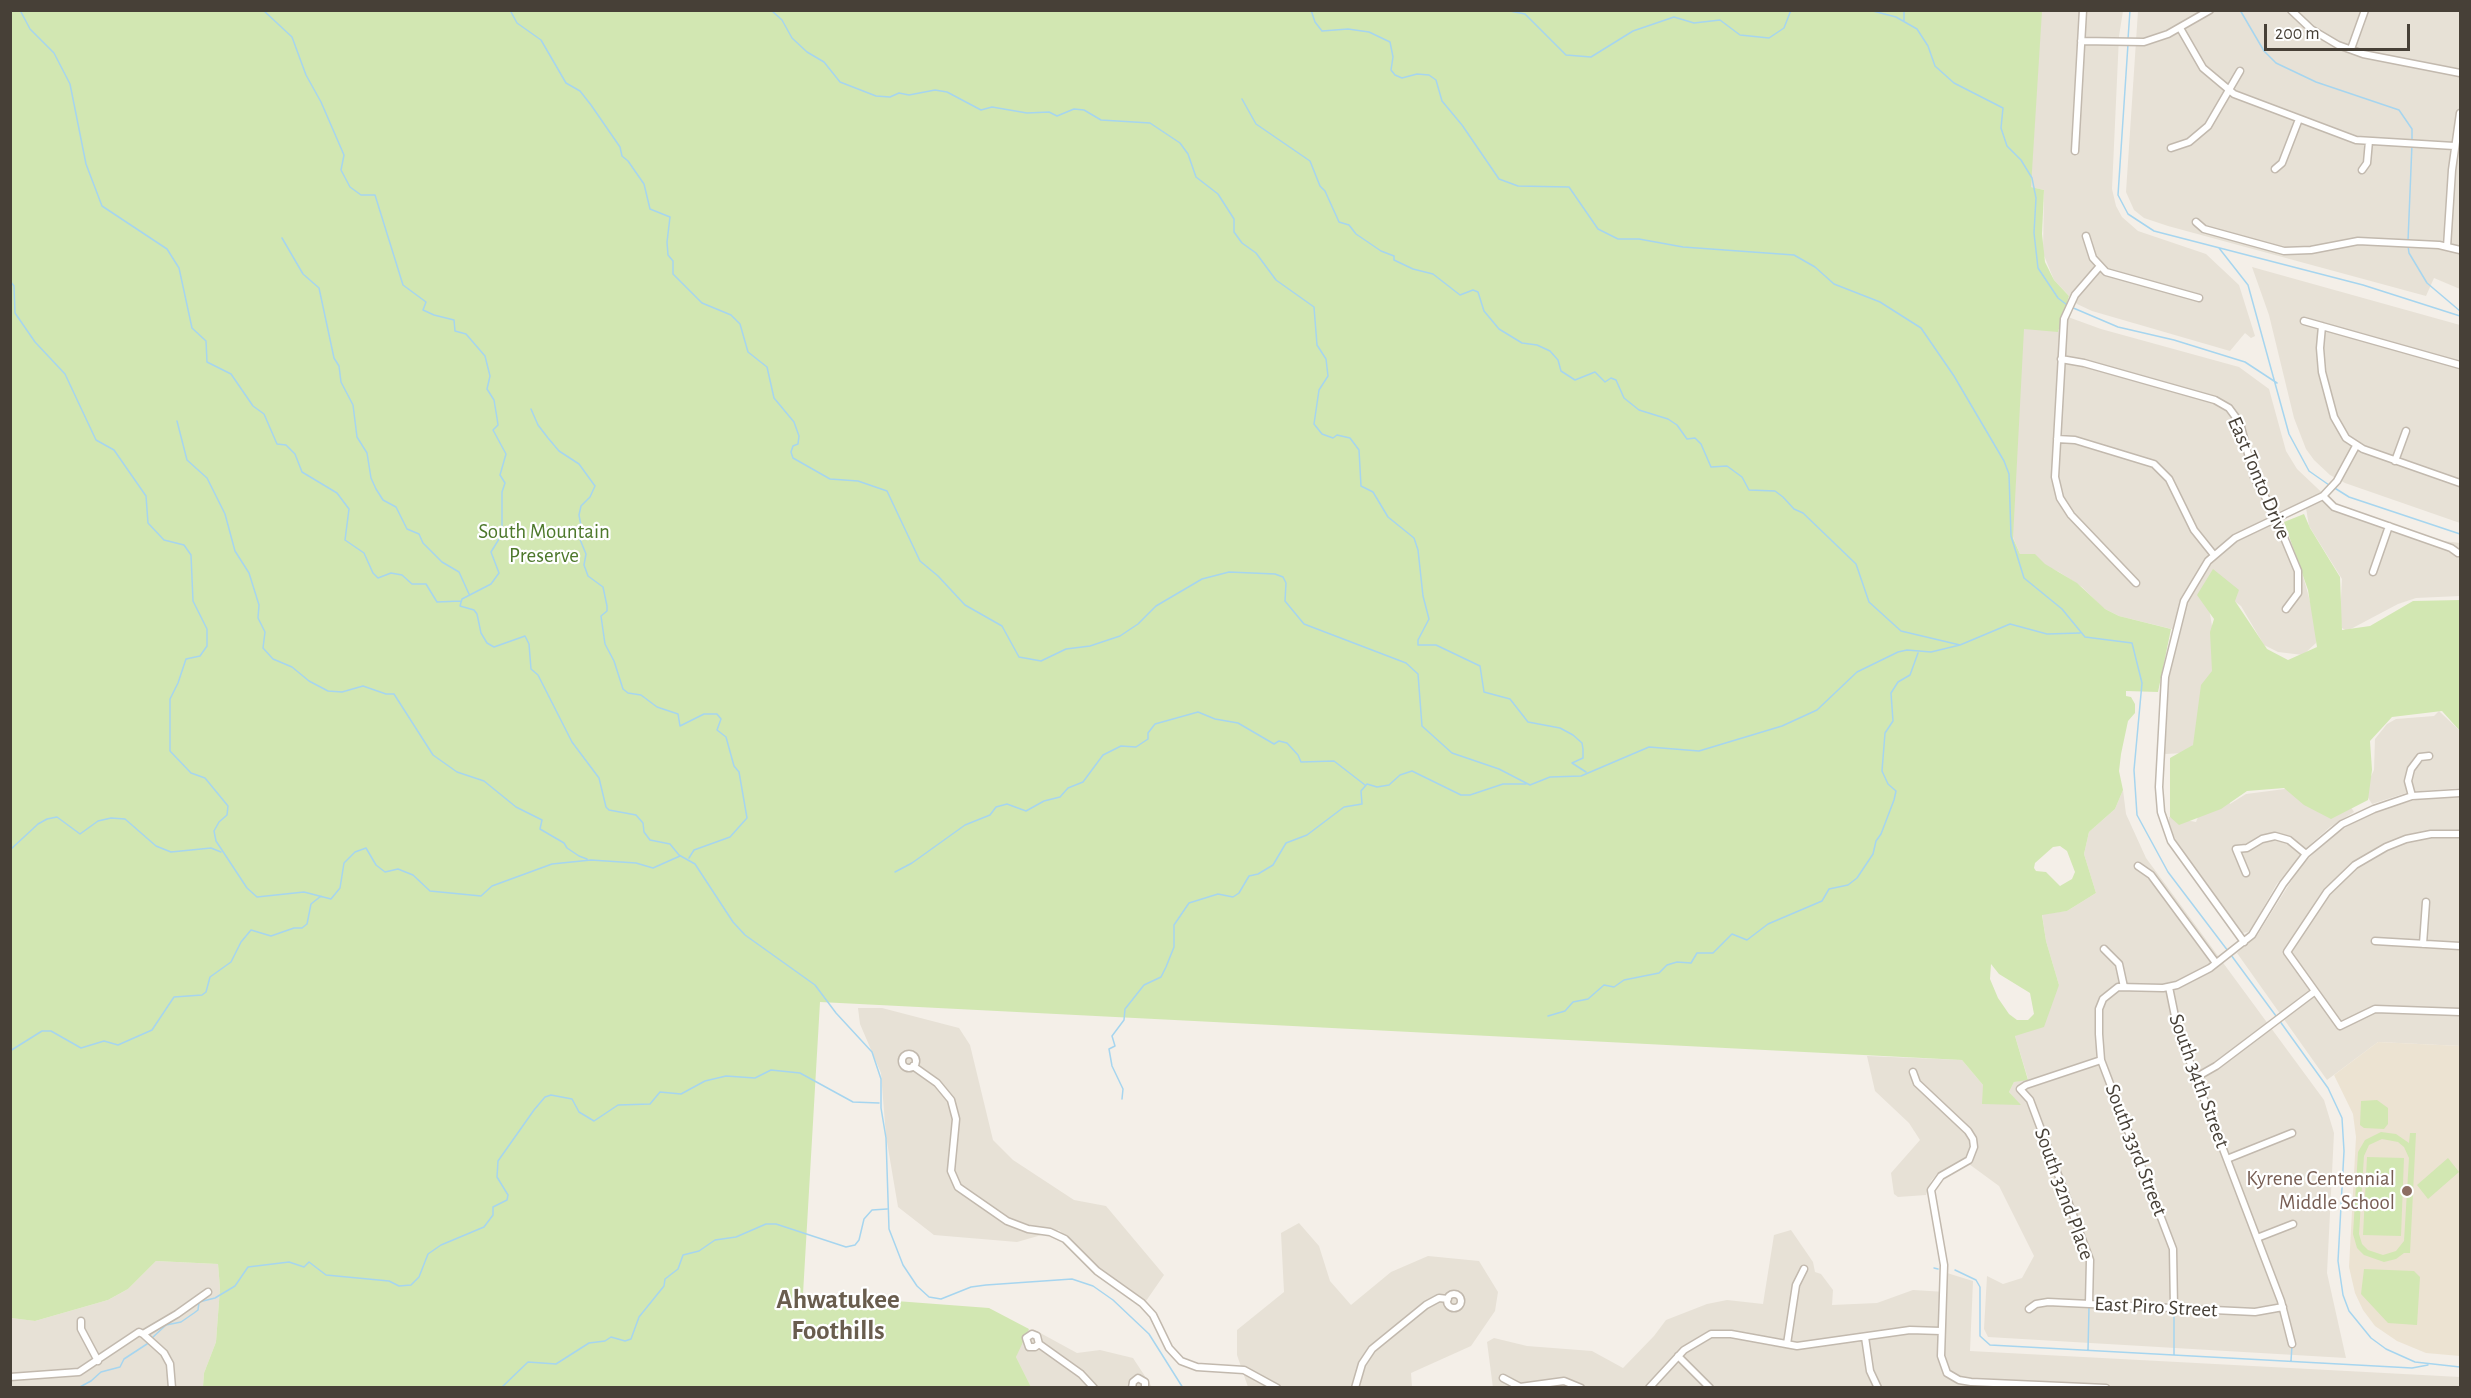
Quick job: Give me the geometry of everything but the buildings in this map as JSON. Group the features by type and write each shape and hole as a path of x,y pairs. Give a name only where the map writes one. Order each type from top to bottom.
{"street":[{"path":"2075,151 2083,10"},
{"path":"2081,41 2133,43 2158,38 2210,10"},
{"path":"2291,10 2311,29 2351,49 2460,73"},
{"path":"2351,49 2365,10"},
{"path":"2180,28 2203,68 2228,90 2344,137 2369,141 2454,146"},
{"path":"2171,148 2189,142 2208,126 2240,71"},
{"path":"2447,247 2454,146 2460,113"},
{"path":"2275,169 2282,163 2299,119"},
{"path":"2362,170 2367,163 2369,141"},
{"path":"2196,222 2204,229 2284,251 2311,250 2358,241 2460,249"},
{"path":"2086,236 2088,247 2100,266 2118,276 2199,298"},
{"path":"2100,266 2070,302 2067,310 2061,359 2055,477 2060,498 2071,515 2136,583"},
{"path":"2304,321 2460,365"},
{"path":"2322,326 2320,356 2334,417 2339,429 2356,446 2460,483"},
{"name":"East Tonto Drive","path":"2061,359 2084,363 2204,397 2229,408 2240,423 2254,477 2276,518 2300,580 2298,593 2286,609"},
{"path":"2395,461 2406,431"},
{"path":"2057,439 2075,440 2154,464 2169,479 2194,530 2214,555"},
{"path":"2244,942 2171,841 2161,812 2165,677 2184,601 2196,577 2214,555 2235,538 2314,502 2325,494 2337,481 2356,446"},
{"path":"2325,494 2334,507 2458,553"},
{"path":"2373,572 2389,526"},
{"path":"2412,796 2408,782 2411,769 2420,757 2429,756"},
{"path":"2104,949 2119,964 2124,987 2169,987 2195,978 2244,942 2259,926 2283,884 2306,854 2342,824 2374,809 2412,796 2460,793"},
{"path":"2460,834 2431,834 2386,847 2355,865 2331,887 2287,952 2340,1026 2375,1009 2460,1012"},
{"path":"2246,873 2236,849 2247,848 2262,839 2275,836 2289,840 2306,854"},
{"path":"2138,866 2151,875 2217,963"},
{"path":"2423,944 2426,902"},
{"path":"2375,941 2460,946"},
{"name":"South 33rd Street","path":"2124,987 2107,993 2099,1009 2101,1060 2174,1249 2174,1308"},
{"name":"South 34th Street","path":"2169,987 2178,1031 2283,1307 2292,1344"},
{"path":"2195,1078 2225,1059 2314,992"},
{"name":"South 32nd Place","path":"2090,1303 2091,1269 2087,1250 2030,1100 2020,1089 2101,1060"},
{"path":"913,1066 937,1083 951,1100 956,1119 951,1171 958,1187 1007,1221 1028,1229 1050,1232 1065,1239 1097,1271 1142,1303 1153,1315 1169,1348 1181,1361 1197,1367 1244,1370 1277,1388"},
{"path":"1913,1072 1917,1083 1968,1131 1974,1147 1969,1160 1941,1176 1931,1190 1944,1265 1941,1356 1947,1373 1959,1380 1971,1382 2042,1387 2069,1384 2106,1388"},
{"path":"2227,1159 2292,1133"},
{"path":"2257,1238 2293,1224"},
{"path":"1787,1344 1796,1285 1804,1269"},
{"path":"143,1334 208,1292"},
{"path":"1355,1388 1362,1364 1372,1349 1426,1305 1439,1298 1448,1299"},
{"name":"East Piro Street","path":"2029,1309 2041,1302 2255,1312 2283,1307"},
{"path":"81,1321 81,1329 98,1361"},
{"path":"1649,1388 1678,1356 1704,1336 1722,1333 1787,1344 1808,1345 1910,1330 1941,1331"},
{"path":"10,1377 64,1375 79,1372 139,1332 164,1353 170,1364 172,1388"},
{"path":"1864,1337 1870,1371 1878,1388"},
{"path":"1039,1344 1081,1374 1094,1388"},
{"path":"1678,1356 1710,1388"},
{"path":"1132,1388 1132,1382 1138,1378 1145,1382 1145,1388"},
{"path":"1503,1378 1520,1387 1564,1381 1581,1388"}],"shaded area":[{"path":"2041,11 2123,11 2119,36 2112,189 2116,206 2122,217 2138,231 2206,254 2239,285 2255,336 2251,338 2245,333 2230,351 2092,311 2077,304 2054,280 2043,253 2044,190 2030,187"},
{"path":"2138,11 2460,11 2460,289 2434,278 2426,296 2168,226 2144,218 2134,210 2126,192"},
{"path":"2252,267 2460,325 2460,523 2345,483 2330,475 2314,460 2306,449 2294,418 2269,315"},
{"path":"2068,317 2101,329 2239,367 2269,389 2286,451 2297,469 2334,504 2436,540 2460,543 2460,596 2416,598 2398,604 2347,631 2342,628 2340,616 2342,579 2309,526 2305,502 2278,512 2303,576 2318,630 2316,643 2303,655 2278,652 2264,645 2241,606 2233,600 2209,608 2217,656 2202,737 2185,753 2165,754 2169,678 2180,631 2119,616 2103,608 2082,587 2059,572 2020,554 2012,535 2022,328 2065,331"},
{"path":"2439,711 2460,731 2460,788 2409,792 2372,804 2364,791 2374,770 2375,739 2387,724 2396,719 2434,716"},
{"path":"2285,789 2349,804 2354,812 2330,827 2305,849 2276,885 2252,928 2242,933 2181,850 2169,827 2169,817 2196,822 2198,817 2229,800 2230,804 2246,794"},
{"path":"2123,790 2126,814 2146,858 2324,1100 2334,1133 2327,1273 2346,1358 1988,1337 1984,1329 1987,1276 2003,1284 2022,1278 2034,1256 1999,1186 1969,1164 1959,1162 1937,1174 1931,1181 1926,1195 1898,1197 1894,1194 1891,1173 1920,1140 1909,1123 1875,1091 1867,1056 1962,1060 1983,1085 2020,1105 2009,1092 2014,1082 2028,1079 2015,1036 2059,985 2046,941 2042,914 2067,911 2096,893 2084,854 2089,832 2115,809"},
{"path":"2460,797 2460,1046 2378,1042 2327,1080 2237,953 2258,934 2300,867 2329,838 2361,818 2386,807 2420,799"},
{"path":"858,1008 882,1008 959,1028 970,1045 993,1140 1013,1160 1074,1200 1106,1206 1164,1275 1146,1301 1095,1266 1059,1230 1017,1242 934,1235 898,1207 886,1136 881,1073 860,1024"},
{"name":"Kyrene Centennial Middle School","path":"2378,1042 2460,1046 2460,1356 2426,1353 2397,1341 2375,1326 2363,1310 2355,1293 2349,1267 2356,1137 2353,1114 2334,1075"},
{"path":"1299,1223 1319,1246 1330,1281 1351,1305 1391,1272 1428,1256 1479,1261 1498,1292 1495,1311 1471,1346 1411,1373 1412,1387 1248,1387 1237,1355 1237,1330 1284,1292 1281,1233"},
{"path":"1791,1230 1813,1262 1815,1272 1821,1274 1833,1290 1832,1305 1877,1303 1913,1290 1946,1292 1947,1273 1973,1281 1970,1351 2460,1377 2460,1387 1493,1388 1487,1342 1494,1338 1527,1346 1592,1351 1623,1368 1666,1320 1707,1304 1727,1300 1763,1304 1774,1235"},
{"path":"156,1261 218,1264 220,1288 216,1342 204,1373 203,1387 11,1388 11,1318 35,1321 108,1300 128,1289"},
{"path":"1033,1329 1077,1353 1100,1350 1133,1358 1152,1387 1031,1387 1016,1357 1023,1331"}],"green space":[{"name":"South Mountain Preserve","path":"11,11 2042,11 2031,187 2044,190 2042,234 2045,262 2054,280 2069,296 2058,332 2024,329 2013,538 2020,554 2035,554 2045,564 2077,583 2105,609 2119,616 2171,629 2158,692 2126,691 2126,696 2131,697 2135,704 2135,713 2128,721 2121,754 2119,771 2123,790 2115,809 2089,832 2084,854 2096,893 2067,911 2042,915 2046,941 2059,985 2044,1027 2015,1036 2028,1080 2014,1082 2009,1092 2021,1105 1982,1104 1983,1085 1962,1060 820,1002 803,1294 989,1308 1029,1329 1016,1357 1031,1387 203,1387 204,1373 216,1342 220,1288 218,1264 156,1261 128,1289 108,1300 35,1321 11,1318","holes":["2060,846 2067,851 2075,872 2072,879 2060,886 2046,872 2036,871 2034,868 2035,863 2053,847","1991,964 1999,974 2030,993 2034,1014 2028,1020 2017,1020 2009,1014 1998,998 1990,979"]},
{"path":"2304,514 2340,577 2342,630 2370,626 2413,601 2460,600 2460,731 2442,711 2392,717 2370,741 2372,770 2368,800 2331,819 2304,805 2284,788 2247,791 2221,809 2179,825 2170,817 2170,758 2193,745 2201,685 2212,671 2210,632 2214,619 2197,595 2213,569 2239,590 2235,601 2267,649 2288,660 2317,647 2308,590 2284,522"},
{"path":"2377,1100 2388,1108 2388,1124 2384,1129 2364,1128 2360,1125 2361,1101"},
{"path":"2381,1132 2396,1134 2409,1143 2410,1133 2416,1133 2410,1253 2404,1253 2396,1259 2384,1262 2364,1255 2357,1248 2353,1234 2358,1152 2365,1140","holes":["2382,1139 2398,1142 2404,1147 2409,1158 2404,1241 2396,1251 2383,1255 2368,1250 2362,1244 2359,1234 2364,1156 2369,1145"]},
{"path":"2367,1157 2404,1158 2401,1236 2363,1235"},
{"path":"2448,1158 2459,1172 2428,1199 2417,1185"},
{"path":"2364,1269 2414,1271 2420,1277 2417,1325 2388,1323 2361,1294"}],"waterway":[{"path":"20,10 30,29 54,53 70,84 86,164 102,206 167,249 179,268 192,328 206,341 207,362 231,374 253,406 264,414 277,444 286,445 295,454 302,472 337,493 349,509 345,540 364,553 373,573 378,578 391,573 402,575 412,584 426,584 437,602 461,601"},
{"path":"263,10 292,37 306,75 321,102 344,155 341,170 350,187 361,195 375,195 403,285 426,302 423,310 454,320 455,331 466,334 485,356 490,376 487,389 494,400 498,425 493,430 506,454 500,475 505,483 502,492 502,527 499,539 491,552 499,573 491,584 462,599 460,606 474,610 481,633 487,643 494,647 525,636 529,644 531,669 538,675 572,742 599,778 606,807 609,810 636,815 643,823 644,832 650,840 670,844 679,855 695,864 733,922 745,935 815,985 836,1013 872,1052 881,1079 881,1108 886,1138 889,1229 903,1265 917,1286 929,1297 941,1299 971,1287 986,1285 1072,1279 1093,1286 1113,1300 1149,1334 1183,1388"},
{"path":"510,10 517,23 541,40 566,83 580,91 591,105 620,147 622,156 644,184 650,209 670,217 667,242 668,255 673,261 673,274 702,303 731,315 740,324 748,352 767,367 774,398 794,422 799,436 798,444 793,446 791,452 793,458 830,479 858,481 887,491 920,561 938,576 965,605 1002,626 1019,657 1041,661 1066,649 1090,646 1120,636 1138,624 1156,606 1202,579 1229,572 1275,574 1283,577 1286,583 1285,601 1304,624 1406,663 1418,674 1422,726 1452,753 1499,769 1530,785 1550,777 1581,776 1649,747 1699,751 1782,726 1817,710 1857,672 1898,652 1907,650 1931,652 1960,645"},
{"path":"771,10 782,20 792,38 807,52 824,62 840,82 876,96 890,97 899,93 909,95 935,90 947,92 981,110 992,107 1027,113 1049,112 1057,116 1074,109 1084,110 1101,120 1150,123 1180,143 1188,154 1196,177 1218,194 1234,219 1234,232 1242,243 1256,253 1276,280 1314,307 1317,345 1326,359 1328,376 1319,390 1314,424 1322,434 1333,438 1337,435 1350,438 1359,450 1361,486 1373,492 1388,517 1414,538 1429,619 1418,640 1418,645 1436,645 1480,666 1484,692 1510,699 1528,722 1560,728 1573,735 1582,743 1583,758 1572,763 1586,772"},
{"path":"1311,10 1315,22 1322,31 1348,29 1369,32 1390,42 1393,57 1391,70 1395,75 1402,78 1417,74 1429,75 1436,80 1442,101 1462,125 1499,179 1518,186 1569,187 1598,229 1618,239 1639,239 1683,247 1794,255 1815,267 1834,284 1880,302 1921,328 1954,376 2004,461 2009,474 2011,536 2024,578 2062,609 2085,637 2132,643 2142,683 2134,770 2137,815 2168,872 2228,951"},
{"path":"1505,10 1525,14 1566,55 1591,57 1633,31 1674,17 1694,23 1720,20 1740,35 1769,38 1784,28 1791,10"},
{"path":"1869,10 1896,17 1917,29 1928,46 1935,66 1954,83 2003,108 2001,128 2007,146 2021,160 2032,178 2036,198 2034,233 2038,268 2058,298 2067,305"},
{"path":"1904,10 1904,21"},
{"path":"2128,39 2130,10"},
{"path":"2240,10 2264,51 2276,63 2316,82 2399,110 2412,129 2412,140"},
{"path":"2128,44 2118,195 2128,214 2154,231 2363,285 2460,316"},
{"path":"1242,99 1256,124 1310,161 1339,222 1349,225 1356,234 1381,251 1394,256 1394,260 1413,269 1433,274 1460,295 1473,290 1478,292 1484,311 1499,329 1522,343 1537,345 1550,351 1558,360 1561,371 1575,380 1595,372 1605,382 1611,378 1616,380 1624,398 1639,410 1668,419 1677,425 1687,439 1695,438 1701,444 1711,467 1727,466 1742,477 1749,490 1775,491 1794,509 1803,513 1856,564 1869,602 1901,631 1960,645 2010,624 2047,634 2080,633"},
{"path":"2408,241 2412,144"},
{"path":"282,238 303,274 319,288 334,358 339,366 341,382 353,405 357,437 367,453 371,478 376,489 383,500 396,507 407,529 419,534 423,543 442,562 459,572 469,594"},
{"path":"2408,246 2409,253 2427,283 2460,311"},
{"path":"2219,248 2248,285 2289,434 2309,471 2329,485"},
{"path":"10,281 14,286 15,313 35,342 65,374 96,440 114,450 146,496 148,523 164,540 184,545 191,555 193,601 207,629 207,646 200,656 186,659 170,699 170,751 191,773 205,778 228,806 227,815 214,831 216,841 247,888 257,897 304,892 331,899 340,888 344,863 355,852 366,848 376,865 385,872 398,869 413,875 430,891 481,896 492,886 552,864 591,860 636,863 653,868 680,856"},
{"path":"2071,307 2118,327 2174,340 2245,362 2277,383"},
{"path":"531,409 538,425 548,438 559,451 579,464 595,486 590,497 581,506 579,515 582,531 579,537 586,554 584,565 588,576 603,587 607,606 607,611 601,616 605,644 614,661 623,689 628,693 641,695 657,707 678,714 680,726 704,714 717,714 721,719 717,730 726,737 734,766 739,772 747,818 730,837 694,850 689,858"},
{"path":"177,421 187,460 207,478 225,514 235,551 249,573 259,605 258,618 265,632 263,648 273,659 292,667 309,681 328,691 342,692 363,686 386,694 394,694 433,755 457,772 484,781 516,807 542,820 540,829 587,859"},
{"path":"2333,487 2349,497 2460,534"},
{"path":"1548,1016 1565,1011 1573,1002 1588,999 1604,985 1614,987 1624,980 1659,973 1667,965 1677,962 1691,963 1697,953 1713,953 1732,934 1747,940 1768,924 1822,901 1829,889 1848,885 1857,878 1873,854 1896,791 1888,784 1882,771 1885,733 1893,721 1891,693 1898,682 1910,675 1918,653"},
{"path":"895,872 912,863 965,825 990,815 996,807 1007,804 1026,811 1044,801 1060,797 1068,788 1083,782 1103,755 1121,746 1136,747 1148,739 1148,733 1155,724 1198,712 1215,719 1238,723 1274,744 1279,741 1287,743 1301,762 1334,761 1365,785"},
{"path":"1122,1099 1123,1089 1112,1066 1109,1049 1115,1046 1112,1036 1124,1020 1125,1009 1144,985 1161,977 1174,947 1174,925 1189,903 1218,894 1233,897 1239,893 1249,876 1258,874 1273,865 1286,843 1307,835 1344,807 1362,804 1361,791 1367,784 1377,787 1389,785 1400,775 1412,771 1461,795 1470,795 1503,784 1526,784"},
{"path":"10,850 38,824 57,817 80,834 98,821 111,818 125,819 156,846 171,852 211,848 221,852"},
{"path":"10,1051 42,1031 51,1031 81,1048 104,1041 118,1045 152,1030 174,997 202,995 206,992 210,977 231,962 241,942 251,930 271,936 294,928 302,928 307,924 311,904 321,896"},
{"path":"2231,955 2276,1016"},
{"path":"2279,1020 2328,1088 2342,1118 2344,1151 2338,1261 2343,1295 2349,1311 2371,1338 2386,1349 2415,1362 2460,1367"},
{"path":"152,1338 166,1325 181,1322 198,1310 199,1302 215,1298 235,1286 248,1267 289,1262 304,1267 309,1262 326,1275 389,1281 399,1286 411,1285 419,1277 428,1254 441,1245 484,1227 493,1215 493,1207 507,1200 508,1195 497,1177 498,1161 534,1110 545,1097 551,1095 572,1099 579,1112 594,1121 618,1105 650,1104 660,1092 681,1094 705,1081 726,1076 755,1078 771,1070 800,1073 853,1102 879,1103"},
{"path":"501,1388 528,1362 556,1364 589,1343 605,1341 611,1337 625,1341 631,1339 639,1317 664,1286 665,1279 678,1269 683,1255 699,1251 715,1240 736,1237 766,1224 776,1224 846,1247 855,1245 859,1240 864,1219 872,1210 887,1209"},
{"path":"1934,1268 1938,1269"},
{"path":"1955,1270 1976,1280 1980,1287 1980,1336 1990,1345 2412,1368 2428,1365"},
{"path":"2088,1350 2089,1307"},
{"path":"2174,1309 2174,1355"},
{"path":"78,1388 101,1372 120,1367 124,1359 150,1342"},
{"path":"2291,1361 2292,1345"}],"place":[{"name":"Kyrene Centennial Middle School","path":"2407,1191"}],"district":[{"name":"Ahwatukee Foothills","path":"838,1316"}]}
